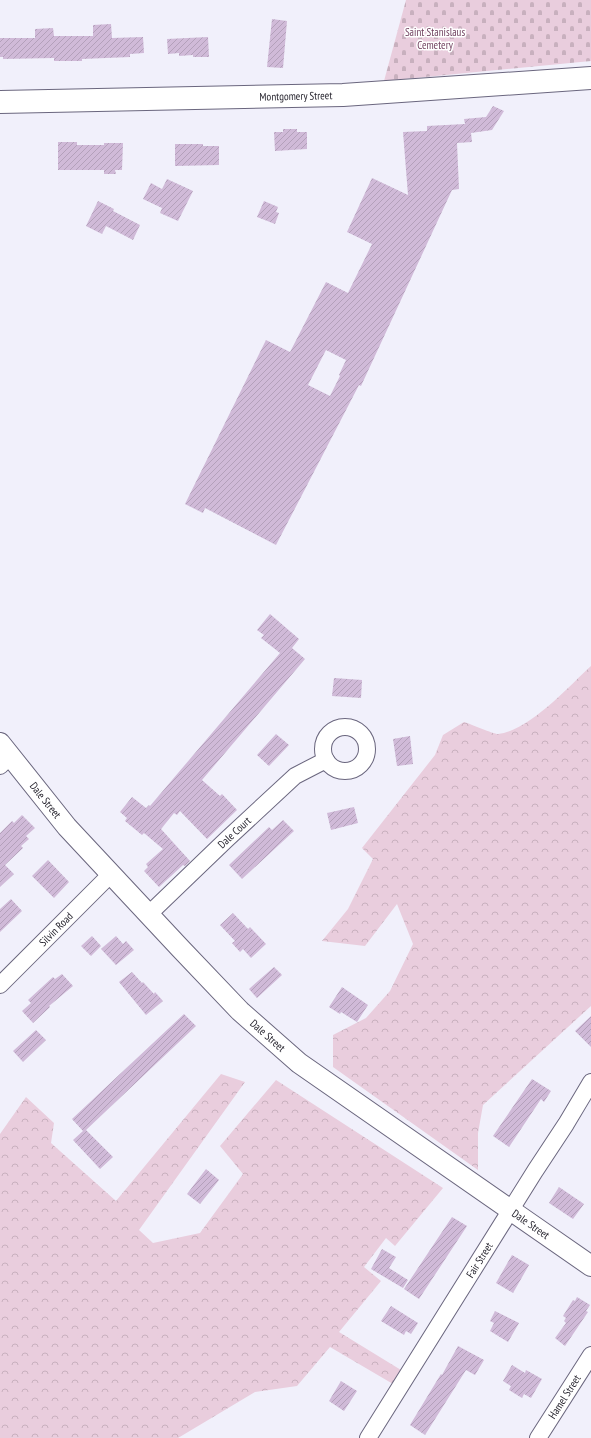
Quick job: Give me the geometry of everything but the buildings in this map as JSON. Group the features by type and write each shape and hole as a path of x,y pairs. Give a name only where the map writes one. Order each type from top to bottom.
{"main road":[{"name":"Montgomery Street","path":"0,102 342,95 591,78"}],"street":[{"name":"Dale Street","path":"3,755 111,874 240,1011 299,1062 591,1266"},
{"name":"Dale Court","path":"149,914 226,840 296,776 326,760"},
{"name":"Silvin Road","path":"0,985 111,874"},
{"name":"Fair Street","path":"368,1438 591,1082"},
{"name":"Hamel Street","path":"538,1438 591,1355"}],"green space":[{"name":"Saint Stanislaus Cemetery","path":"406,0 591,0 591,61 384,81"},
{"path":"591,666 591,1006 483,1105 478,1133 478,1170 333,1067 333,1035 366,1018 390,991 413,944 397,904 365,946 322,941 348,909 373,859 362,848 435,755 443,735 464,722 495,734 510,731 523,725 560,696"},
{"path":"221,1074 245,1082 139,1230 153,1243 200,1233 243,1174 220,1146 276,1080 443,1188 395,1246 386,1238 364,1267 381,1281 339,1332 401,1370 393,1384 330,1347 297,1386 255,1392 178,1438 0,1438 0,1134 26,1097 54,1123 51,1143 116,1201"}]}
